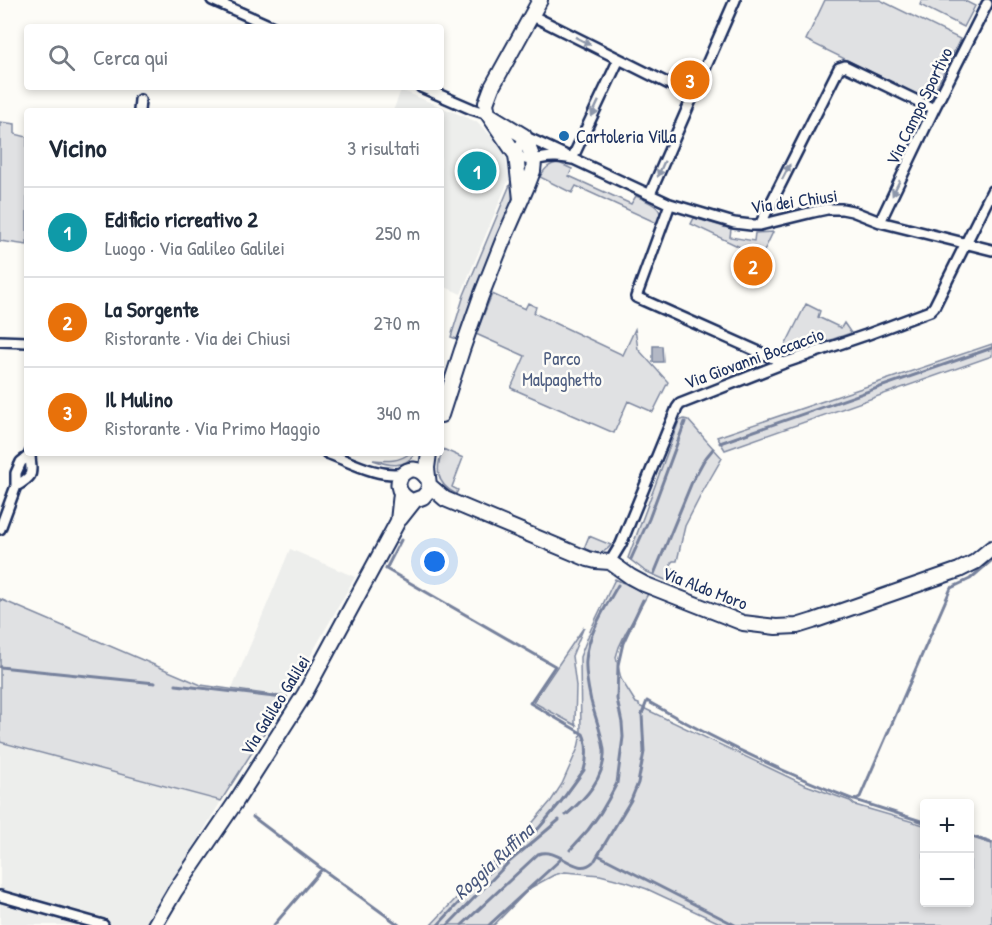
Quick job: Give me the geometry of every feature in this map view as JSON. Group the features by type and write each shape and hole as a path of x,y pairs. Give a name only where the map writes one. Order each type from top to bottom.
{"street":[{"path":"212,0 266,24"},
{"path":"534,161 516,155 488,114 486,103 492,87 540,0"},
{"path":"650,194 735,0"},
{"name":"Via Campo Sportivo","path":"880,222 986,4"},
{"path":"531,15 693,96"},
{"path":"572,159 619,59"},
{"path":"760,225 839,68 845,66 934,109"},
{"path":"428,90 488,114 524,136 534,161 531,177 481,296 444,406"},
{"path":"139,108 140,100"},
{"path":"521,199 516,155 524,136"},
{"name":"Via dei Chiusi","path":"524,136 670,204 735,224 760,225 813,212 835,209 852,210 880,222 992,250"},
{"name":"Via dei Chiusi","path":"534,161 556,157 572,159"},
{"name":"Via Giovanni Boccaccio","path":"610,562 621,544 680,404 784,363 932,310 992,191"},
{"path":"670,204 636,297 784,363"},
{"path":"0,341 24,342"},
{"path":"0,529 16,486 28,479 33,467 30,456"},
{"path":"335,456 382,474 422,471 428,481"},
{"path":"400,492 399,480 425,456"},
{"path":"398,521 428,491 428,456"},
{"path":"382,474 407,499 418,499"},
{"name":"Via Aldo Moro","path":"428,481 445,499"},
{"name":"Via Galileo Galilei","path":"155,925 304,695 398,521 400,492"},
{"name":"Via Aldo Moro","path":"418,499 445,499 588,559 610,562 631,577 656,589 743,623 772,627 805,624 953,572 975,562 992,548"},
{"path":"0,896 103,925"}],"shaded area":[{"path":"401,90 444,108 394,108"},
{"path":"444,108 477,122 492,137 504,153 509,179 461,294 444,286"},
{"path":"653,346 662,346 663,362 653,362"},
{"path":"290,549 355,577 287,697 232,689"},
{"path":"0,742 221,801 147,925 0,925"}],"green space":[{"path":"825,0 880,0 960,39 930,101 806,40"},
{"path":"922,0 963,0 975,6 964,27 920,5"},
{"path":"0,122 15,124 15,134 24,136 24,245 0,241"},
{"path":"559,163 572,169 569,176 631,204 636,196 651,203 660,213 659,224 576,186 572,193 540,177 548,167"},
{"path":"512,180 514,181 509,211 480,280 460,340 451,337 464,295"},
{"path":"694,218 731,229 730,237 754,241 755,233 773,232 761,257 691,224"},
{"name":"Parco Malpaghetto","path":"492,294 525,309 528,303 536,307 534,313 623,355 635,329 638,349 668,382 653,412 628,401 614,433 511,388 525,356 476,334"},
{"path":"806,304 820,311 818,317 841,328 844,323 851,333 798,351 785,346"},
{"path":"992,344 992,356 725,450 717,437"},
{"path":"688,420 722,458 685,526 677,561 671,563 674,569 670,582 645,571 628,558 679,421"},
{"path":"444,449 463,458 452,487 458,490 456,494 444,486 441,481 439,463 441,456 444,456"},
{"path":"413,456 407,462 396,465 373,460 388,461"},
{"path":"589,536 611,545 605,551 598,553 583,551"},
{"path":"615,579 648,594 626,632 616,657 621,679 636,703 803,784 850,801 855,805 920,824 920,907 974,907 974,838 992,844 992,925 724,925 627,882 600,875 565,872 554,875 530,888 494,925 431,925 478,875 523,834 562,784 578,748 581,734 580,657"},
{"path":"0,599 201,685 287,697 221,801 0,742"},
{"path":"584,627 572,656 576,686 575,723 577,726 533,702"}],"waterway":[{"path":"720,443 992,348"},
{"name":"Roggia Ruffina","path":"631,559 649,519 685,422"},
{"path":"654,574 692,482 713,449"},
{"path":"401,540 386,569 555,666 530,703 583,734 586,747 584,770 560,803 539,828 482,878 438,925"},
{"path":"595,860 631,800 638,783 644,752 642,714 647,701 697,729 774,766 854,800 860,797 951,588 970,579 992,560"},
{"name":"Roggia Ruffina","path":"566,815 593,787 602,769 604,750 591,701 586,660 594,630 618,585"},
{"path":"570,850 601,812 617,783 623,737 617,699 618,665 623,643 643,600"},
{"path":"0,667 155,683"},
{"path":"176,685 283,698"},
{"path":"855,800 920,821"},
{"path":"253,817 322,869"},
{"name":"Roggia Ruffina","path":"448,925 509,862 559,820"},
{"path":"974,837 992,843"},
{"path":"462,925 538,854 553,854 580,866 587,866 593,862"},
{"path":"598,855 735,925"},
{"path":"489,925 560,860"},
{"path":"274,925 322,869 399,925"}],"place":[{"name":"Il Mulino","path":"690,80"},
{"name":"Cartoleria Villa","path":"564,136"},
{"name":"Edificio ricreativo 2","path":"477,171"},
{"name":"La Sorgente","path":"753,266"}]}
